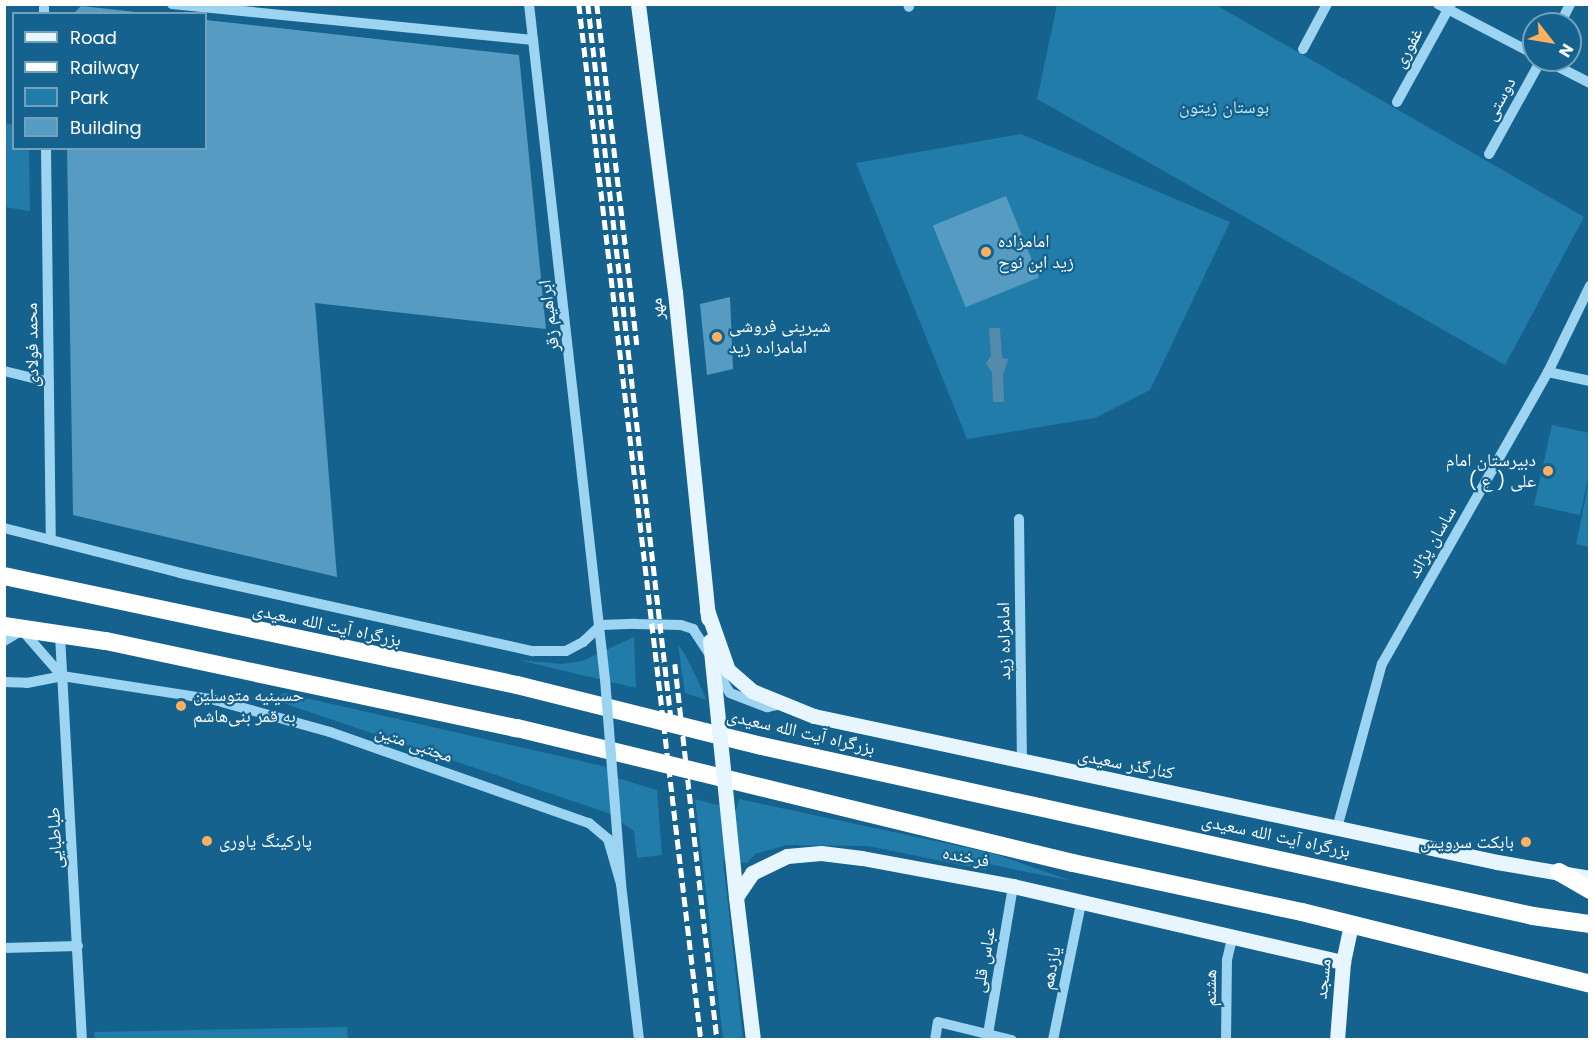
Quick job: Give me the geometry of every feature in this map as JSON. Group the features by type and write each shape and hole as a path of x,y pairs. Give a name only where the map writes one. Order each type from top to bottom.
{"highway":[{"name":"بزرگراه آیت الله سعیدی","path":"6,576 517,685 762,746 1533,916 1590,924"},
{"path":"10,628 106,641 517,728 1073,863 1351,924 1590,984"},
{"path":"1558,872 1590,891"}],"main road":[{"name":"مهر","path":"638,4 675,292 707,610"},
{"name":"کنارگذر سعیدی","path":"707,610 728,669 752,691 814,716 1022,763 1590,878"},
{"path":"707,610 753,1040"},
{"name":"فرخنده","path":"736,897 752,873 767,863 787,856 821,853 1013,886 1343,962"},
{"name":"مسجد","path":"1337,1040 1343,962 1351,924"}],"street":[{"path":"172,4 248,9 533,40"},
{"name":"ابراهیم زقر","path":"529,4 601,625 621,884"},
{"path":"1303,49 1327,4"},
{"path":"1446,6 1522,47"},
{"name":"غفوری","path":"1397,102 1446,6"},
{"name":"دوستی","path":"1489,154 1536,72"},
{"path":"1568,72 1590,83"},
{"name":"محمد فولادی","path":"46,150 51,540"},
{"name":"ساسان پژاند","path":"1337,828 1382,664 1548,372 1590,286"},
{"path":"4,371 49,382"},
{"path":"1548,372 1590,381"},
{"name":"امامزاده زید","path":"1019,519 1022,763"},
{"path":"4,528 533,651 566,651 583,642 601,625 681,625 693,629 703,640 730,693 767,707 782,704"},
{"path":"4,641 10,628 62,676"},
{"name":"طباطبایی","path":"60,635 82,1040"},
{"path":"4,682 27,684 62,676"},
{"name":"مجتبی متین","path":"62,676 211,699 330,732 575,816 608,840 621,884 639,1040"},
{"name":"عباس قلی","path":"988,1036 1013,886"},
{"name":"یازدهم","path":"1053,1040 1081,903"},
{"name":"هشتم","path":"1227,1040 1227,960 1232,938"},
{"path":"4,948 78,946"},
{"path":"935,1040 938,1022 1012,1040"}],"green space":[{"name":"بوستان زیتون","path":"1057,5 1216,5 1584,217 1505,365 1037,99"},
{"path":"5,123 12,125 12,150 29,150 30,211 5,207"},
{"path":"1021,134 1230,222 1150,390 1095,418 967,439 856,163"},
{"path":"1552,425 1589,433 1589,474 1580,515 1534,505"},
{"path":"1588,486 1590,487 1589,547 1576,544"},
{"path":"634,637 636,688 519,660 562,664 582,661"},
{"path":"678,645 685,654 707,700 685,693"},
{"path":"284,693 616,769 614,777 657,790 662,855 637,858 634,831 608,813 274,700"},
{"path":"695,799 736,810 739,799 992,853 1072,881 988,864 986,870 868,846 787,845 755,854 747,863 723,860 743,1039 723,1039"},
{"path":"347,1027 348,1039 95,1040 94,1032"}],"shaded area":[{"path":"989,328 1000,328 1002,358 1008,359 1003,375 1004,402 993,402 992,373 986,363 991,356"}],"building":[{"path":"81,6 136,12 75,12"},
{"path":"207,20 519,55 546,329 315,303 337,577 73,515 67,150 207,150"},
{"name":"امامزاده زید ابن نوح","path":"1006,196 1039,278 966,307 933,226"},
{"name":"شیرینی فروشی امامزاده زید","path":"730,297 733,369 707,375 700,304"}],"railway":[{"path":"579,4 701,1040"},
{"path":"588,4 671,717"},
{"path":"597,4 637,345"},
{"path":"675,664 717,1040"}],"place":[{"name":"امامزاده زید ابن نوح","path":"986,252"},
{"name":"شیرینی فروشی امامزاده زید","path":"717,337"},
{"name":"دبیرستان امام علی ( ع )","path":"1548,471"},
{"name":"حسینیه متوسلین به قمر بنی‌هاشم","path":"181,706"},
{"name":"پارکینگ یاوری","path":"207,841"},
{"name":"بابکت سرویس","path":"1526,842"}]}
